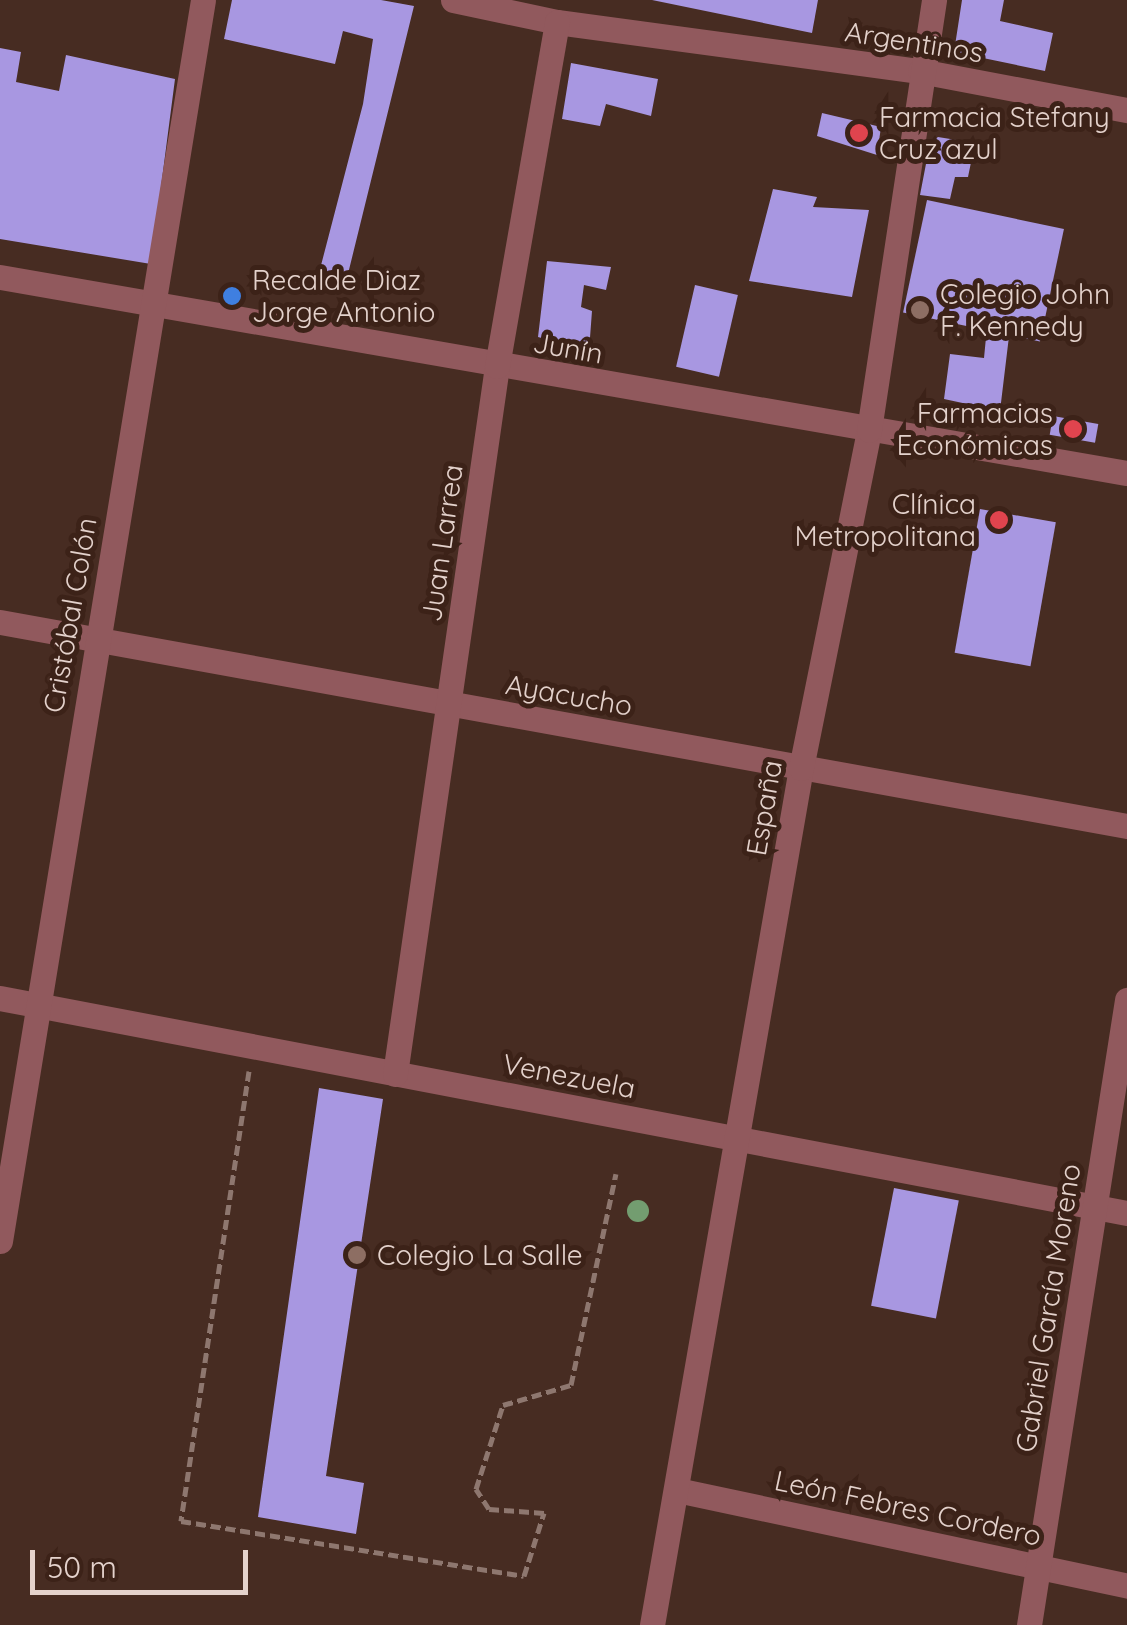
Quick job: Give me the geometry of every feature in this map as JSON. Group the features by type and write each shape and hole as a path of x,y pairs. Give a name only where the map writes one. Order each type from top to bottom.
{"street":[{"name":"Cristóbal Colón","path":"0,1241 34,1004 203,0"},
{"name":"Argentinos","path":"453,0 556,22 920,71 1127,110"},
{"name":"España","path":"652,1625 740,1140 801,768 868,430 920,71 934,0"},
{"name":"Juan Larrea","path":"396,1074 496,366 556,22"},
{"name":"Junín","path":"0,277 154,307 1127,473"},
{"name":"Ayacucho","path":"0,622 1127,826"},
{"name":"Venezuela","path":"0,998 1127,1213"},
{"name":"Gabriel García Moreno","path":"1029,1625 1127,1000"},
{"name":"León Febres Cordero","path":"677,1490 1127,1586"}],"path":[{"path":"253,1046 181,1521 524,1576 544,1512 489,1508 476,1489 502,1405 571,1385 616,1174"}],"building":[{"path":"232,0 381,0 414,6 346,282 319,273 363,104 373,39 343,31 335,64 224,39"},
{"path":"652,0 818,0 812,33"},
{"path":"962,0 1004,0 1000,21 1053,33 1045,71 954,52"},
{"path":"0,48 21,52 16,82 59,91 66,55 175,79 151,264 0,239"},
{"path":"571,63 658,79 651,116 606,104 600,126 562,119"},
{"name":"Farmacia Stefany Cruz azul","path":"822,113 881,127 877,155 817,136"},
{"path":"938,137 975,143 968,177 955,177 950,199 920,195 930,143"},
{"path":"773,189 817,197 813,207 869,210 852,297 749,281"},
{"name":"Colegio John F. Kennedy","path":"927,200 1064,229 1040,342 903,312"},
{"path":"547,261 611,267 606,290 584,285 581,307 592,311 589,351 538,337"},
{"path":"695,285 738,295 719,377 676,367"},
{"path":"987,327 1010,328 1000,411 944,399 950,354 984,358"},
{"name":"Farmacias Económicas","path":"1053,416 1098,424 1095,443 1050,435"},
{"path":"980,509 1056,522 1030,666 955,653"},
{"name":"Colegio La Salle","path":"319,1088 383,1099 326,1476 364,1483 356,1534 258,1517"},
{"path":"894,1188 959,1201 936,1318 871,1306"}],"place":[{"name":"Farmacia Stefany Cruz azul","path":"859,133"},
{"name":"Recalde Diaz Jorge Antonio","path":"232,296"},
{"name":"Colegio John F. Kennedy","path":"920,310"},
{"name":"Farmacias Económicas","path":"1073,429"},
{"name":"Clínica Metropolitana","path":"999,520"},
{"name":"Colegio La Salle","path":"357,1255"}]}
